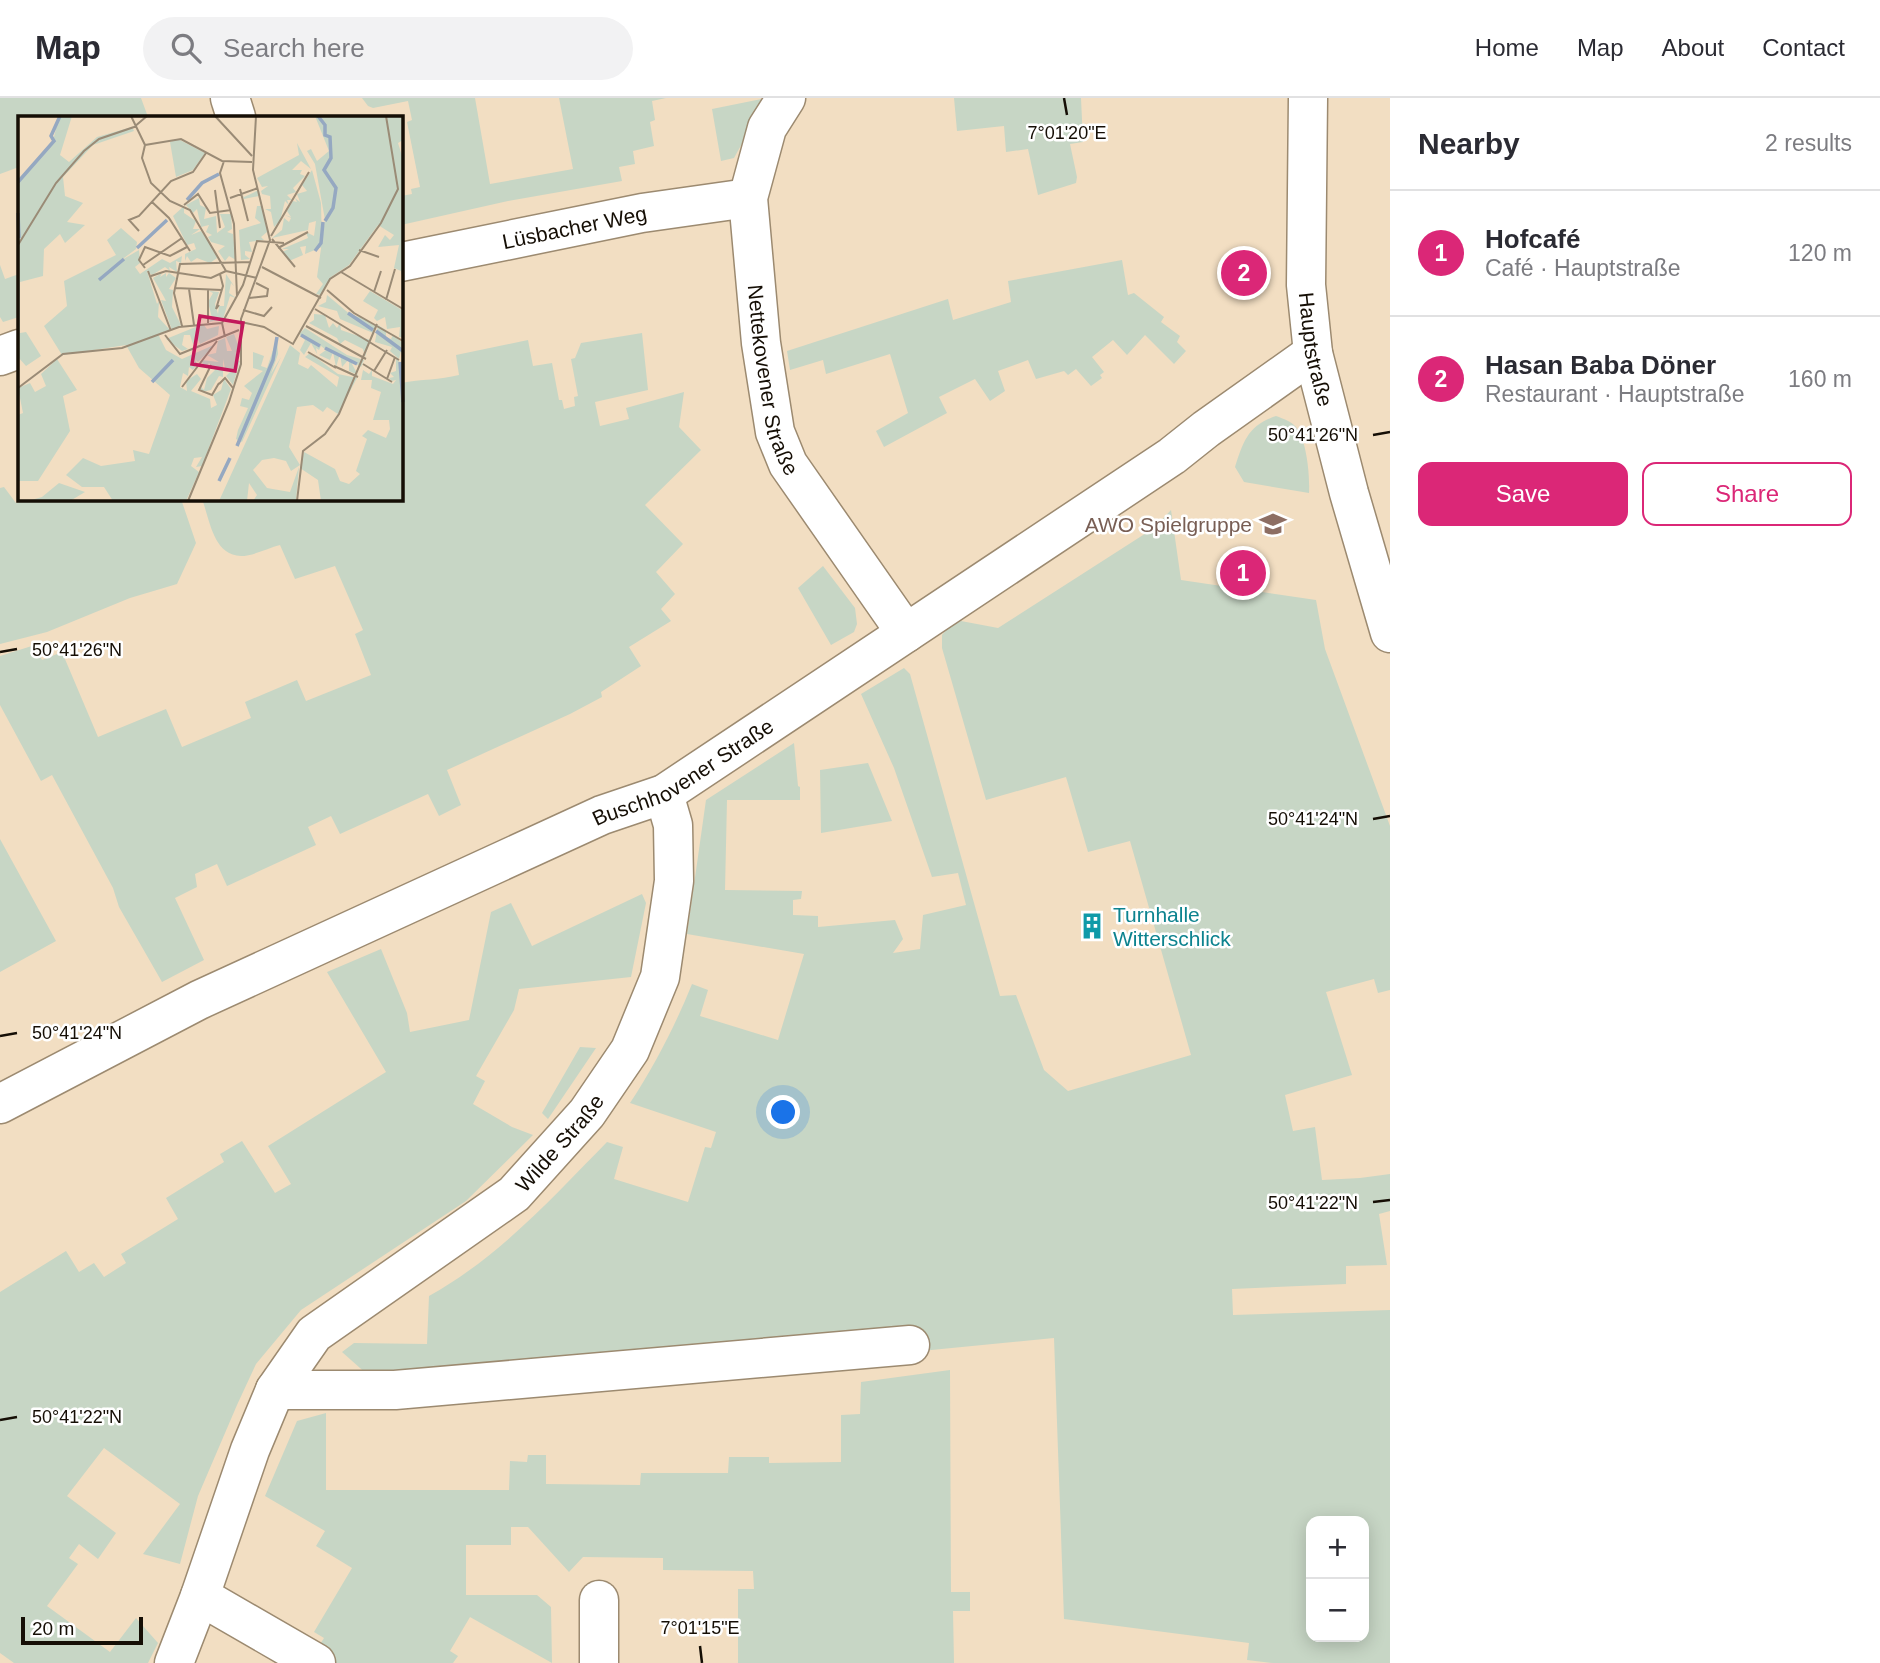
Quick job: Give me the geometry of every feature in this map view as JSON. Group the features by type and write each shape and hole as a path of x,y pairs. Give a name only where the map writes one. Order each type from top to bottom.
{"street":[{"path":"230,98 236,116"},
{"name":"Nettekovener Straße","path":"786,98 767,128 748,198 761,343 775,432 788,464 906,633"},
{"name":"Hauptstraße","path":"1308,98 1306,285 1313,353 1349,493 1390,633"},
{"name":"Lüsbacher Weg","path":"402,262 642,213 748,198"},
{"path":"0,356 18,349"},
{"name":"Buschhovener Straße","path":"0,1104 199,1000 602,815 664,794 1172,456 1313,353"},
{"name":"Wilde Straße","path":"174,1663 250,1450 275,1390 314,1334 514,1194 587,1113 630,1049 660,977 674,881 673,825 664,794"},
{"path":"275,1390 395,1390 910,1345"},
{"path":"200,1596 316,1663"},
{"path":"599,1600 599,1663"}],"green space":[{"path":"0,98 141,98 148,116 18,116 18,167 0,174"},
{"path":"362,98 475,98 490,184 573,169 559,98 666,98 652,101 655,120 650,122 654,146 633,151 635,164 619,167 622,181 508,201 402,225 402,196 412,194 411,189 420,187 407,122 412,120 408,101 373,108"},
{"path":"767,98 734,158 721,161 712,109"},
{"path":"954,98 1081,98 1083,142 1070,144 1076,183 1038,195 1028,149 1006,152 1004,126 957,131"},
{"path":"1122,260 1128,295 1134,293 1164,317 1161,322 1180,336 1177,342 1186,351 1174,364 1145,335 1127,355 1113,340 1092,357 1104,372 1100,375 1102,378 1091,386 1076,369 1068,375 1064,371 1036,379 1028,360 998,371 1005,391 990,401 975,379 939,397 947,413 884,447 876,431 908,413 890,354 826,374 823,360 790,370 787,351 948,299 953,320 1011,302 1008,281"},
{"path":"0,265 5,279 18,274 18,317 3,322 0,317"},
{"path":"642,333 648,390 595,402 600,426 629,419 626,408 684,392 679,427 701,450 645,505 683,544 656,572 675,594 661,609 671,621 629,647 641,666 601,692 602,697 447,770 461,805 439,816 428,794 340,834 331,816 308,827 316,845 227,886 217,864 195,874 197,887 175,898 204,960 162,982 119,907 113,888 52,775 41,781 0,705 0,656 35,645 42,660 62,652 98,737 166,709 182,747 251,718 245,702 297,680 306,701 371,675 355,634 363,630 335,566 295,579 280,545 246,556 232,554 218,543 202,500 402,500 402,383 459,375 456,355 528,340 533,366 552,363 559,400 562,400 564,409 575,406 574,397 578,396 571,359 575,358 581,343"},
{"path":"1276,416 1292,423 1300,433 1307,459 1309,493 1244,482 1235,467 1248,436 1259,424"},
{"path":"4,487 16,503 26,500 181,500 196,543 177,584 130,598 47,632 0,644 0,488"},
{"path":"1171,510 1181,580 1316,600 1325,649 1390,826 1390,990 1378,993 1374,979 1326,992 1352,1075 1285,1095 1293,1131 1315,1127 1322,1180 1390,1174 1390,1211 1379,1214 1387,1265 1346,1266 1346,1284 1232,1289 1233,1315 1390,1310 1390,1663 1273,1663 1247,1660 1249,1643 1064,1619 1054,1338 911,1352 369,1376 342,1352 354,1343 427,1344 429,1296 502,1245 607,1142 623,1147 614,1179 688,1202 705,1147 711,1148 716,1132 630,1103 664,1045 692,984 708,990 700,1016 778,1040 804,954 687,934 706,800 794,743 800,800 727,800 725,890 802,891 801,899 793,900 793,915 818,916 818,927 895,920 903,939 893,953 920,949 923,915 966,905 958,873 932,877 894,768 861,694 904,668 910,674 1000,996 1016,995 1044,1070 1068,1091 1191,1055 1130,841 1088,852 1066,777 986,800 942,648 942,635 949,627 961,621 998,628 1154,528"},
{"path":"823,566 855,608 857,624 854,632 831,645 798,588"},
{"path":"868,763 892,821 821,833 820,770"},
{"path":"0,839 56,941 0,972"},
{"path":"642,894 646,903 631,977 519,989 514,1010 476,1076 485,1081 473,1104 512,1127 533,1135 466,1201 301,1310 256,1364 198,1496 180,1564 143,1554 180,1504 104,1448 67,1496 116,1533 98,1559 79,1544 69,1558 78,1564 47,1606 110,1652 136,1618 158,1643 148,1663 14,1663 0,1653 0,1292 66,1251 79,1272 94,1263 104,1277 126,1263 121,1254 178,1219 166,1198 224,1162 220,1154 242,1141 275,1193 291,1184 268,1146 386,1072 327,972 381,949 407,1013 410,1032 469,1020 491,912 511,903 532,946"},
{"path":"580,1047 596,1048 548,1119 542,1113"},
{"path":"950,1370 951,1592 970,1592 970,1611 953,1611 954,1663 738,1663 738,1589 754,1589 753,1571 663,1570 663,1558 583,1557 569,1572 528,1527 511,1527 511,1545 466,1545 466,1595 537,1595 551,1607 552,1663 470,1617 450,1651 458,1656 453,1663 330,1663 314,1654 324,1638 314,1632 352,1568 316,1546 325,1531 265,1496 297,1421 326,1413 326,1490 509,1490 510,1461 527,1462 528,1455 546,1455 546,1484 640,1485 641,1473 728,1473 729,1457 769,1457 769,1463 841,1462 841,1415 860,1414 861,1382"}],"place":[{"name":"Hasan Baba Döner","path":"1244,273"},
{"name":"AWO Spielgruppe","path":"1273,524"},
{"name":"Hofcafé","path":"1243,573"},
{"name":"Turnhalle Witterschlick","path":"1092,926"}]}
